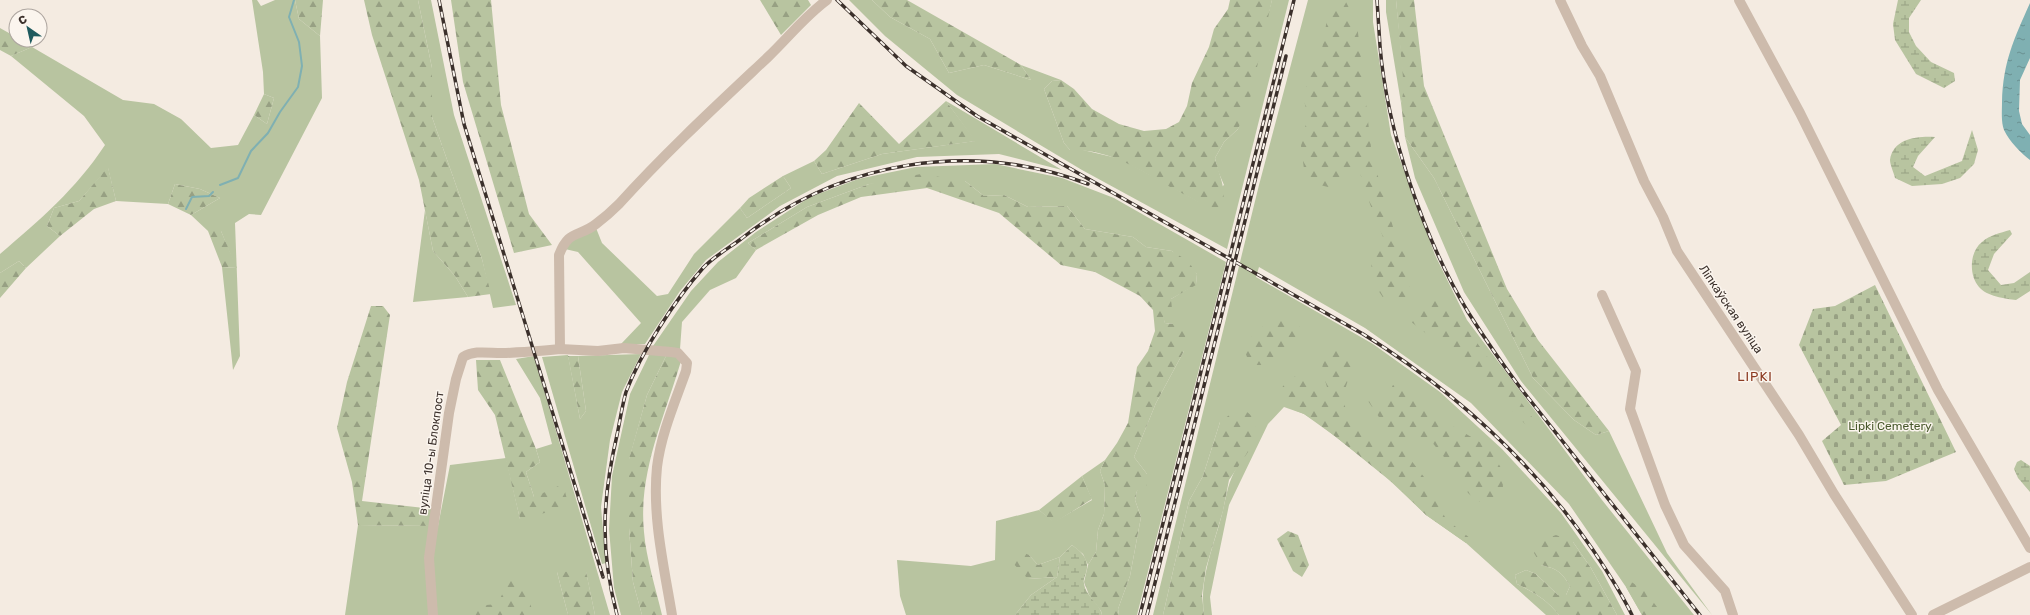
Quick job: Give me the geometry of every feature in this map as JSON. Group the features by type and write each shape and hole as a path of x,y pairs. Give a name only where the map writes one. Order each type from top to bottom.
{"street":[{"path":"672,615 658,524 656,487 663,438 686,371 687,363 678,353 671,352 624,348 598,351 560,348 558,255 563,243 569,237 595,225 614,209 689,131 780,46 810,13 827,0"},
{"name":"Ліпкаўская вуліца","path":"1560,0 1582,46 1600,76 1644,181 1663,217 1678,251 1799,436 1834,494 1912,615"},
{"path":"1739,0 1803,119 1938,390 2030,548"},
{"path":"1602,295 1636,371 1630,409 1665,505 1684,545 1725,591 1733,615"},
{"name":"вуліца 10-ы Блокпост","path":"433,615 429,558 449,413 456,379 463,357 469,353 479,352 493,354 560,348"},
{"path":"1933,615 2030,567"}],"green space":[{"path":"252,0 257,0 261,6 275,0 295,0 299,19 320,36 322,98 261,215 249,214 235,223 240,356 233,370 222,267 236,268 221,231 208,231 191,215 220,198 200,189 175,184 168,204 116,201 108,168 79,201 54,208 47,226 60,236 26,268 19,261 0,273 0,254 70,190 105,145 84,116 11,56 30,48 34,48 123,100 154,104 181,119 211,148 238,145 254,115 267,124 274,98 264,94 263,72"},
{"path":"295,0 323,0 320,36 299,19"},
{"path":"364,0 418,0 432,68 432,117 482,259 491,294 468,297 455,276 433,251 419,180 372,35"},
{"path":"418,0 431,0 454,115 516,305 493,308 482,259 432,117 432,68"},
{"path":"451,0 491,0 501,105 529,214 552,245 514,253 463,82"},
{"path":"760,0 808,0 811,5 781,35"},
{"path":"849,0 872,0 890,17 930,39 949,73 984,65 1031,80 1021,65 1061,80 1052,81 1044,89 1064,143 1070,150 1083,150 1121,159 1201,203 1224,185 1218,171 1215,158 1224,142 1238,129 1272,0 1289,0 1227,249 1082,170 957,95 885,36"},
{"path":"872,0 907,0 1021,65 1031,80 984,65 949,73 930,39 890,17"},
{"path":"1230,0 1272,0 1249,103 1238,129 1224,142 1215,158 1224,197 1220,210 1213,212 1195,200 1113,157 1099,153 1070,150 1064,143 1044,89 1052,81 1061,80 1074,89 1092,109 1119,124 1144,131 1166,129 1179,122 1187,106 1192,83 1209,47 1214,29 1228,9"},
{"path":"1308,0 1373,0 1373,22 1391,135 1435,255 1467,320 1602,500 1694,615 1642,615 1626,587 1569,504 1471,403 1365,328 1259,267 1256,277 1373,344 1440,392 1502,449 1561,513 1602,571 1625,615 1617,615 1591,568 1573,542 1541,565 1555,569 1564,577 1570,586 1566,595 1558,595 1536,574 1526,570 1515,575 1517,584 1540,597 1559,615 1546,615 1466,543 1426,515 1383,474 1318,423 1304,414 1284,407 1268,424 1229,505 1210,597 1212,615 1204,615 1203,601 1205,574 1228,488 1237,467 1220,422 1203,476 1189,501 1163,615 1153,615 1259,185"},
{"path":"1345,0 1357,24 1372,156 1393,227 1404,251 1410,272 1409,295 1398,302 1384,299 1376,287 1371,264 1380,250 1383,237 1359,170 1351,168 1332,188 1316,184 1304,169 1301,146 1308,115 1304,101 1307,79 1316,68 1322,49 1328,13 1339,1"},
{"path":"1386,0 1396,0 1405,89 1401,103 1386,12"},
{"path":"1396,0 1414,0 1424,86 1507,289 1538,340 1609,431 1596,435 1574,420 1533,378 1434,178 1405,137 1401,103 1404,89"},
{"path":"1898,0 1921,0 1909,18 1909,32 1916,46 1931,62 1954,73 1955,81 1944,88 1916,74 1895,40 1893,24"},
{"path":"0,28 8,32 8,48 30,48 11,56 0,50"},
{"path":"264,94 274,98 267,124 254,115"},
{"path":"946,101 1062,170 999,154 917,157 837,176 780,206 706,260 680,291 645,344 621,344 641,323 578,252 565,249 576,236 596,228 602,243 657,296 668,294 694,254 740,208 747,218 791,188 783,176 814,161 822,174 882,154 975,141"},
{"path":"946,101 976,141 882,154 822,174 814,161 826,150 859,103 899,144"},
{"path":"1972,130 1978,150 1974,164 1960,178 1942,184 1912,186 1895,178 1890,160 1892,153 1901,143 1914,138 1935,137 1918,156 1913,167 1925,176 1962,161"},
{"path":"1405,137 1434,178 1533,378 1574,420 1596,435 1609,431 1667,553 1712,615 1521,381 1464,292 1415,178"},
{"path":"995,164 1062,178 1114,198 1226,262 1137,615 1119,615 1118,609 1130,576 1141,517 1135,500 1137,491 1147,474 1134,457 1156,403 1184,351 1173,324 1165,323 1162,314 1171,299 1196,284 1197,274 1172,251 1146,247 1133,237 1085,229 1067,206 1028,207 1004,195 984,196 965,181 869,184 807,207 748,243 756,250 736,278 710,290 682,322 680,349 653,346 691,291 718,262 756,232 810,197 858,179 916,167"},
{"path":"108,167 116,201 94,209 60,236 47,226 54,208 79,201"},
{"path":"921,174 965,181 984,196 1004,195 1028,207 1067,206 1085,229 1133,237 1146,247 1172,251 1188,261 1197,274 1196,285 1171,299 1172,309 1163,314 1165,323 1173,324 1180,322 1186,331 1184,351 1156,403 1134,457 1147,474 1147,485 1137,491 1135,500 1141,517 1130,576 1118,609 1119,615 1102,615 1101,611 1089,595 1084,582 1088,565 1096,552 1098,530 1104,514 1105,485 1100,471 1105,460 1117,443 1128,423 1137,367 1148,351 1155,331 1153,310 1140,296 1095,272 1061,265 999,213 927,188 861,197 818,215 756,250 748,243 807,207 869,184"},
{"path":"783,176 791,188 747,218 740,208 749,198"},
{"path":"175,184 200,189 220,198 191,215 168,204"},
{"path":"425,210 433,251 455,276 468,297 413,302"},
{"path":"2010,230 2012,234 1994,254 1988,270 2001,285 2014,283 2030,272 2030,291 2016,300 1986,293 1979,287 1973,277 1972,271 1973,258 1978,246 1995,234"},
{"path":"208,231 221,231 237,268 222,267"},
{"path":"19,261 26,268 0,298 0,273"},
{"name":"Lipki Cemetery","path":"1875,285 1956,452 1886,481 1844,485 1822,441 1841,425 1799,345 1813,309 1835,306"},
{"path":"1430,296 1452,309 1534,420 1528,427 1472,369 1410,321"},
{"path":"371,306 383,306 390,315 362,501 433,509 430,526 358,525 352,482 337,428 347,382"},
{"path":"1289,319 1298,324 1304,334 1296,347 1266,365 1250,365 1244,349 1257,331 1267,324"},
{"path":"1337,345 1346,351 1352,364 1344,393 1346,408 1349,414 1359,424 1382,441 1390,438 1387,429 1366,398 1370,395 1381,399 1388,394 1393,385 1401,385 1439,418 1490,448 1502,470 1503,488 1493,500 1480,502 1469,494 1454,476 1444,457 1431,441 1419,437 1407,442 1407,455 1424,477 1446,519 1471,539 1466,543 1426,515 1399,488 1336,437 1304,414 1294,410 1289,399 1281,389 1289,378 1298,376 1325,398 1329,394 1322,370 1324,353"},
{"path":"641,354 622,392 610,440 601,507 606,563 602,564 542,357 568,355 580,419 586,411 578,356"},
{"path":"667,354 647,395 629,460 629,528 633,582 642,615 621,615 614,588 609,529 612,476 630,394 649,355"},
{"path":"667,354 675,355 681,361 654,445 645,488 643,510 647,552 662,615 642,615 633,582 629,528 629,459 647,395"},
{"path":"534,356 610,615 595,615 586,572 557,572 568,615 345,615 358,525 438,526 450,465 506,458 520,519 534,497 526,472 540,462 536,449 552,444 540,398 516,359"},
{"path":"568,356 578,356 586,411 580,419"},
{"path":"476,360 500,360 540,462 526,472 534,497 563,484 569,507 520,519 495,415 478,390"},
{"path":"1236,410 1247,412 1257,420 1248,452 1229,480 1223,511 1206,568 1202,595 1204,615 1163,615 1189,501 1203,476 1220,422"},
{"path":"1105,460 1100,471 1105,485 1104,514 1098,530 1096,552 1088,565 1083,554 1072,545 1060,557 1038,565 1029,555 1028,579 1057,577 1031,595 1015,615 906,615 900,596 897,560 971,566 995,560 996,521 1039,510 1054,522 1092,500 1082,476"},
{"path":"2021,460 2030,466 2030,492 2018,478 2014,469 2017,462"},
{"path":"1082,476 1092,499 1054,523 1039,510"},
{"path":"1288,531 1298,535 1309,565 1302,577 1293,571 1277,539"},
{"path":"1556,535 1573,542 1591,568 1617,615 1559,615 1540,597 1517,584 1515,575 1526,570 1536,574 1558,595 1566,595 1570,586 1564,577 1555,569 1541,565 1534,553 1542,540"},
{"path":"1072,545 1085,557 1087,568 1084,581 1085,588 1101,611 1102,615 1015,615 1031,595 1057,577 1060,557"},
{"path":"1014,549 1029,555 1038,565 1060,557 1057,577 1028,579 1011,561"},
{"path":"586,571 595,615 568,615 557,572"},
{"path":"512,576 529,587 532,615 470,615 476,606 497,604"},
{"path":"1627,579 1645,591 1663,615 1642,615 1626,587"}],"water":[{"path":"2030,3 2030,58 2020,80 2019,111 2022,124 2030,135 2030,160 2006,134 2003,127 2002,113 2003,88 2010,51"}],"waterway":[{"path":"220,185 238,178 251,151 268,133 280,112 298,87 302,66 299,42 289,17 294,0"},
{"path":"186,209 192,197 209,196 213,192"}],"railway":[{"path":"439,0 464,124 603,577"},
{"path":"837,0 906,66 977,116 1363,334 1428,379 1460,404 1489,430 1518,458 1544,487 1570,518 1593,550 1619,590 1632,615"},
{"path":"1140,615 1294,0"},
{"path":"1377,0 1384,79 1399,149 1423,218 1452,283 1474,322 1515,381 1700,615"},
{"path":"1147,615 1286,56"},
{"path":"617,615 608,569 605,525 608,481 626,392 640,360 670,311 692,281 707,264 779,212 820,191 863,175 907,165 952,161 998,163 1043,170 1088,184"}],"district":[{"name":"LIPKI","path":"1755,376"}]}
